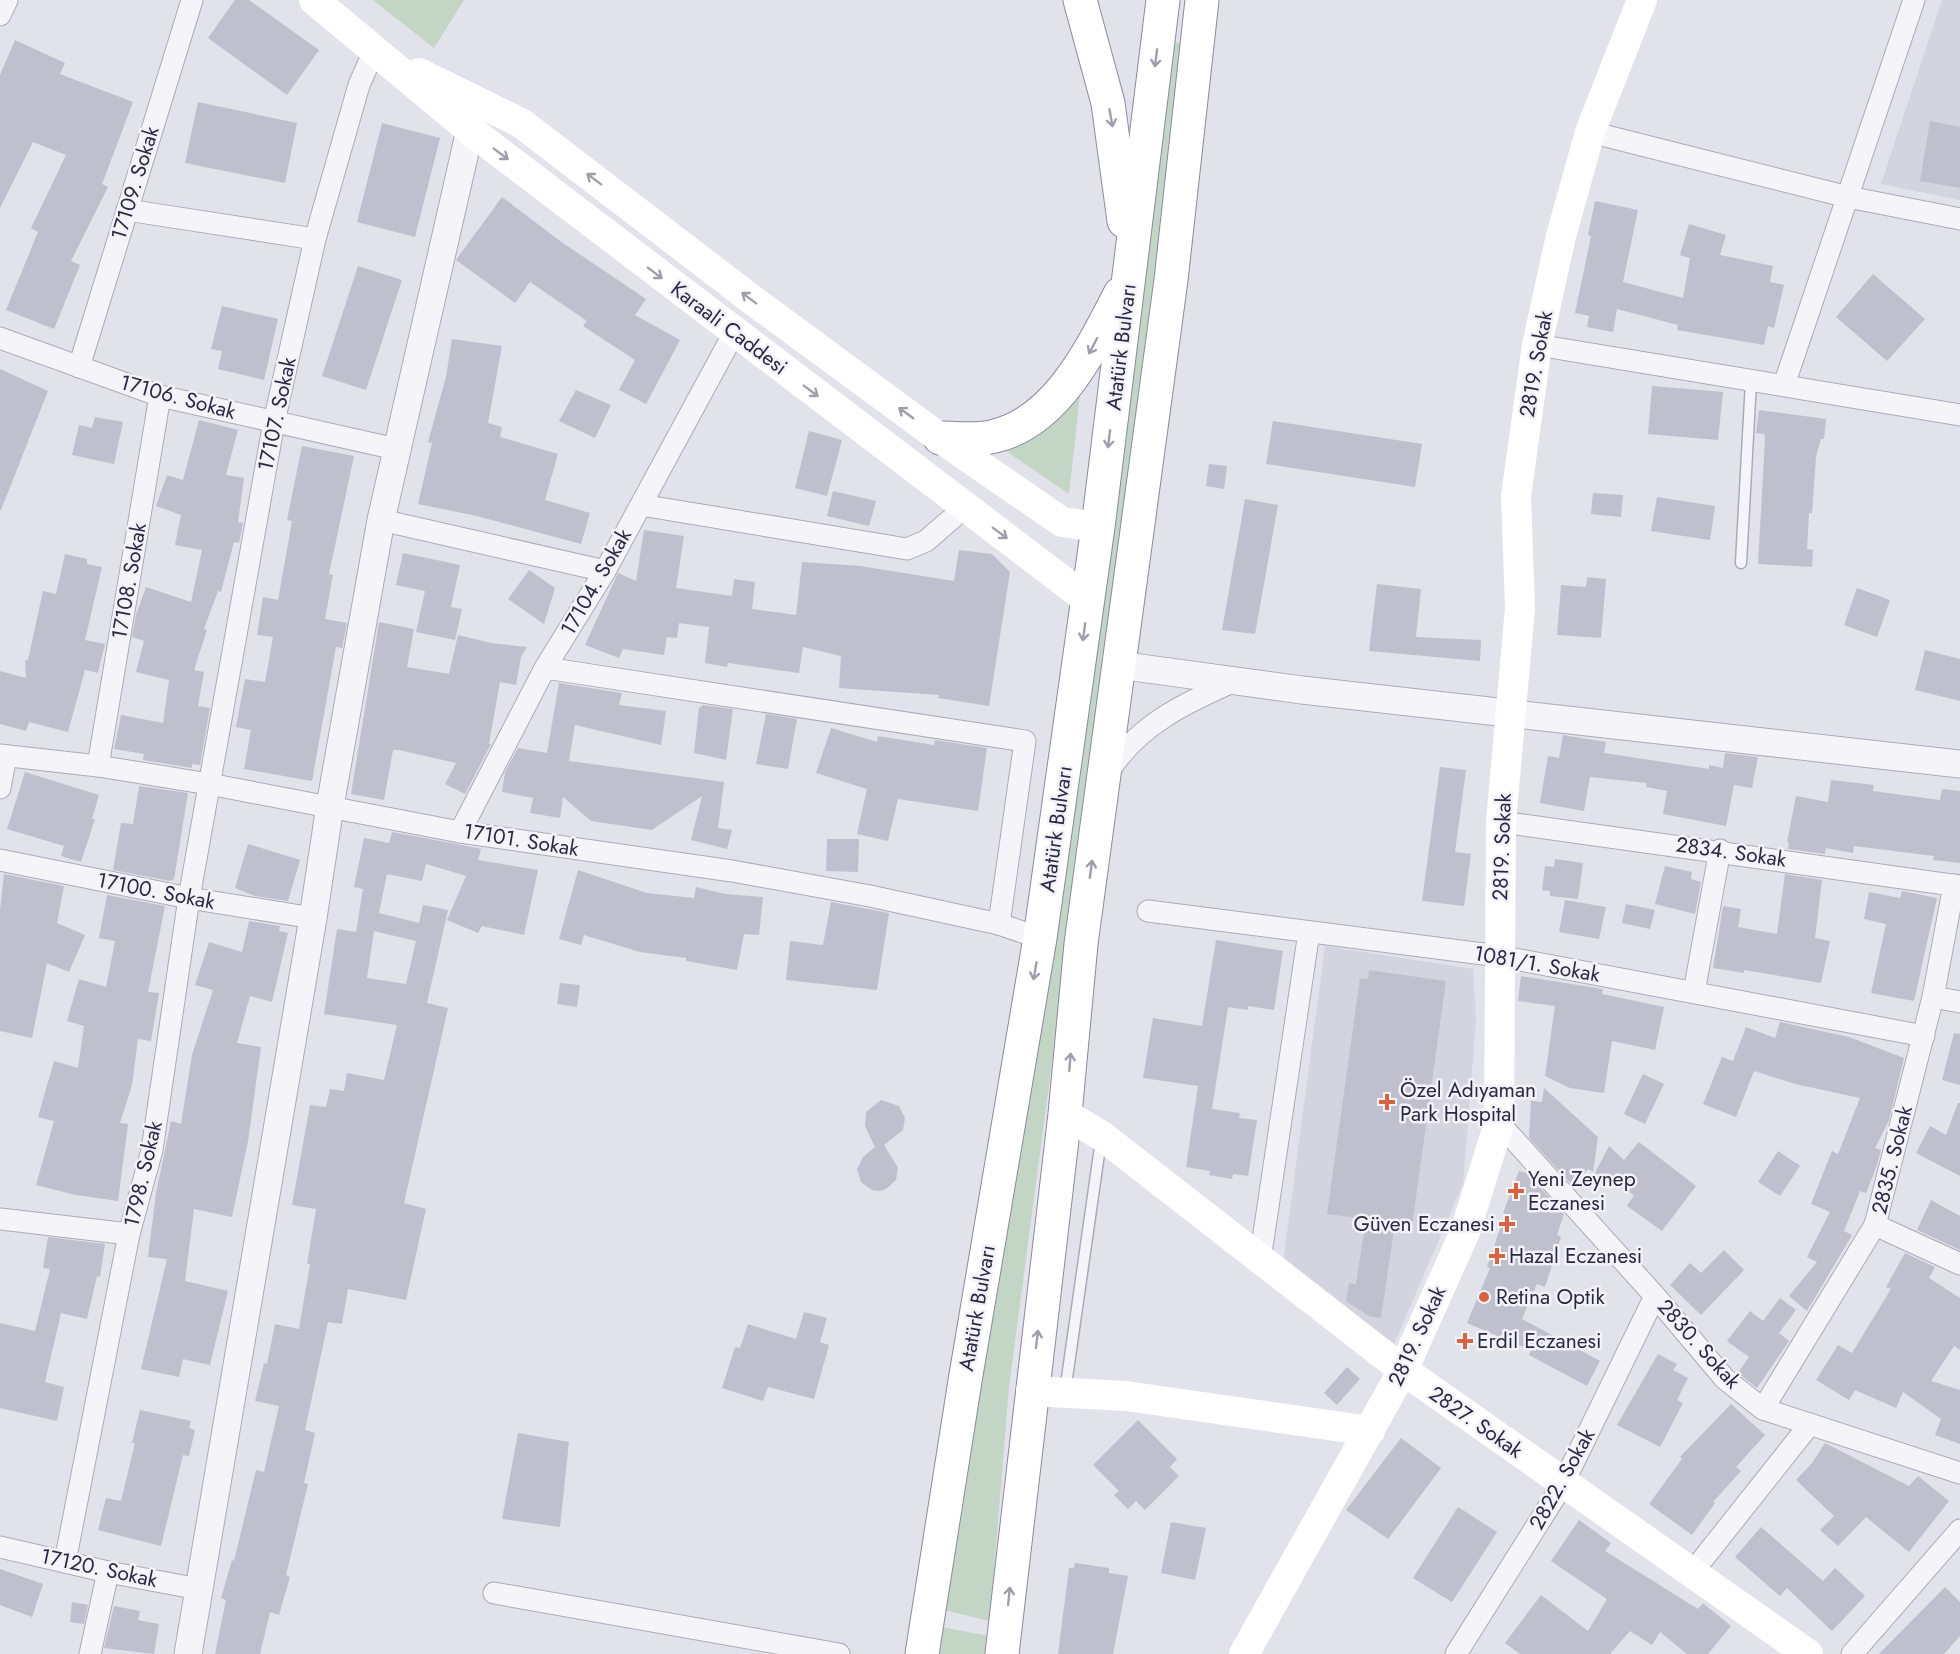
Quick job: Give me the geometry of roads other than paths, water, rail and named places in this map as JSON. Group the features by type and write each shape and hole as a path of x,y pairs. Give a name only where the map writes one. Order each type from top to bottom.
{"highway":[{"path":"940,438 992,437 1019,427 1036,414 1081,366 1130,275 1111,118 1098,56 1080,0"},
{"name":"Atatürk Bulvarı","path":"922,1654 965,1381 1040,938 1098,527 1163,0"},
{"name":"Atatürk Bulvarı","path":"1002,1654 1065,1114 1081,944 1171,280 1202,0"}],"main road":[{"name":"Karaali Caddesi","path":"314,0 470,130 1088,600"},
{"name":"2819. Sokak","path":"1244,1654 1402,1370 1465,1232 1499,1123 1501,822 1520,608 1516,496 1537,345 1561,236 1590,132 1642,0"},
{"name":"Karaali Caddesi","path":"374,51 521,123 755,302 940,438 1062,522 1098,527"},
{"name":"2827. Sokak","path":"1065,1114 1102,1137 1402,1370 1808,1654"},
{"path":"1031,1392 1126,1396 1370,1431"}],"street":[{"path":"0,15 7,0"},
{"name":"17109. Sokak","path":"79,367 192,0"},
{"path":"1784,385 1914,0"},
{"name":"17107. Sokak","path":"209,784 274,422 315,239 358,86 374,51"},
{"path":"188,1654 330,806 381,520 470,130"},
{"path":"1590,132 1848,197 1960,219"},
{"path":"127,210 315,239"},
{"name":"17104. Sokak","path":"460,832 545,668 605,571 734,333"},
{"name":"17106. Sokak","path":"0,338 160,396 396,449"},
{"path":"1537,345 1960,415"},
{"name":"17108. Sokak","path":"98,766 160,396"},
{"path":"641,505 907,549 926,541 965,507"},
{"path":"381,520 605,571"},
{"path":"1118,665 1960,764"},
{"path":"545,668 1025,741 999,924"},
{"path":"1102,782 1123,749 1157,720 1193,699 1239,680"},
{"path":"0,788 3,756"},
{"name":"17101. Sokak","path":"3,756 98,766 330,806 460,832 732,871 870,896 999,924 1040,938"},
{"name":"1798. Sokak","path":"65,1562 129,1234 152,1150 189,898 209,784"},
{"name":"2834. Sokak","path":"1501,822 1720,850 1957,886"},
{"path":"1694,992 1720,850"},
{"name":"17100. Sokak","path":"0,860 189,898 313,918"},
{"name":"2835. Sokak","path":"1763,1409 1875,1225 1924,1036 1957,886"},
{"name":"1081/1. Sokak","path":"1148,911 1499,956 1924,1036"},
{"path":"1260,1260 1309,932"},
{"path":"1933,997 1960,1002"},
{"name":"2830. Sokak","path":"1499,1123 1655,1296 1725,1379 1763,1409 1960,1473"},
{"path":"0,1219 129,1234"},
{"path":"1875,1225 1960,1264"},
{"name":"2822. Sokak","path":"1462,1652 1563,1484 1655,1296"},
{"path":"1691,1574 1810,1424"},
{"path":"1852,1654 1960,1530"},
{"name":"17120. Sokak","path":"0,1546 108,1572 199,1589"},
{"path":"90,1654 108,1572"},
{"path":"494,1593 839,1654"}],"lane":[{"path":"1741,564 1751,381"},
{"path":"1065,1392 1102,1137"}],"place":[{"name":"Özel Adıyaman Park Hospital","path":"1387,1102"},
{"name":"Yeni Zeynep Eczanesi","path":"1516,1191"},
{"name":"Güven Eczanesi","path":"1507,1224"},
{"name":"Hazal Eczanesi","path":"1497,1256"},
{"name":"Retina Optik","path":"1484,1297"},
{"name":"Erdil Eczanesi","path":"1465,1341"}]}
